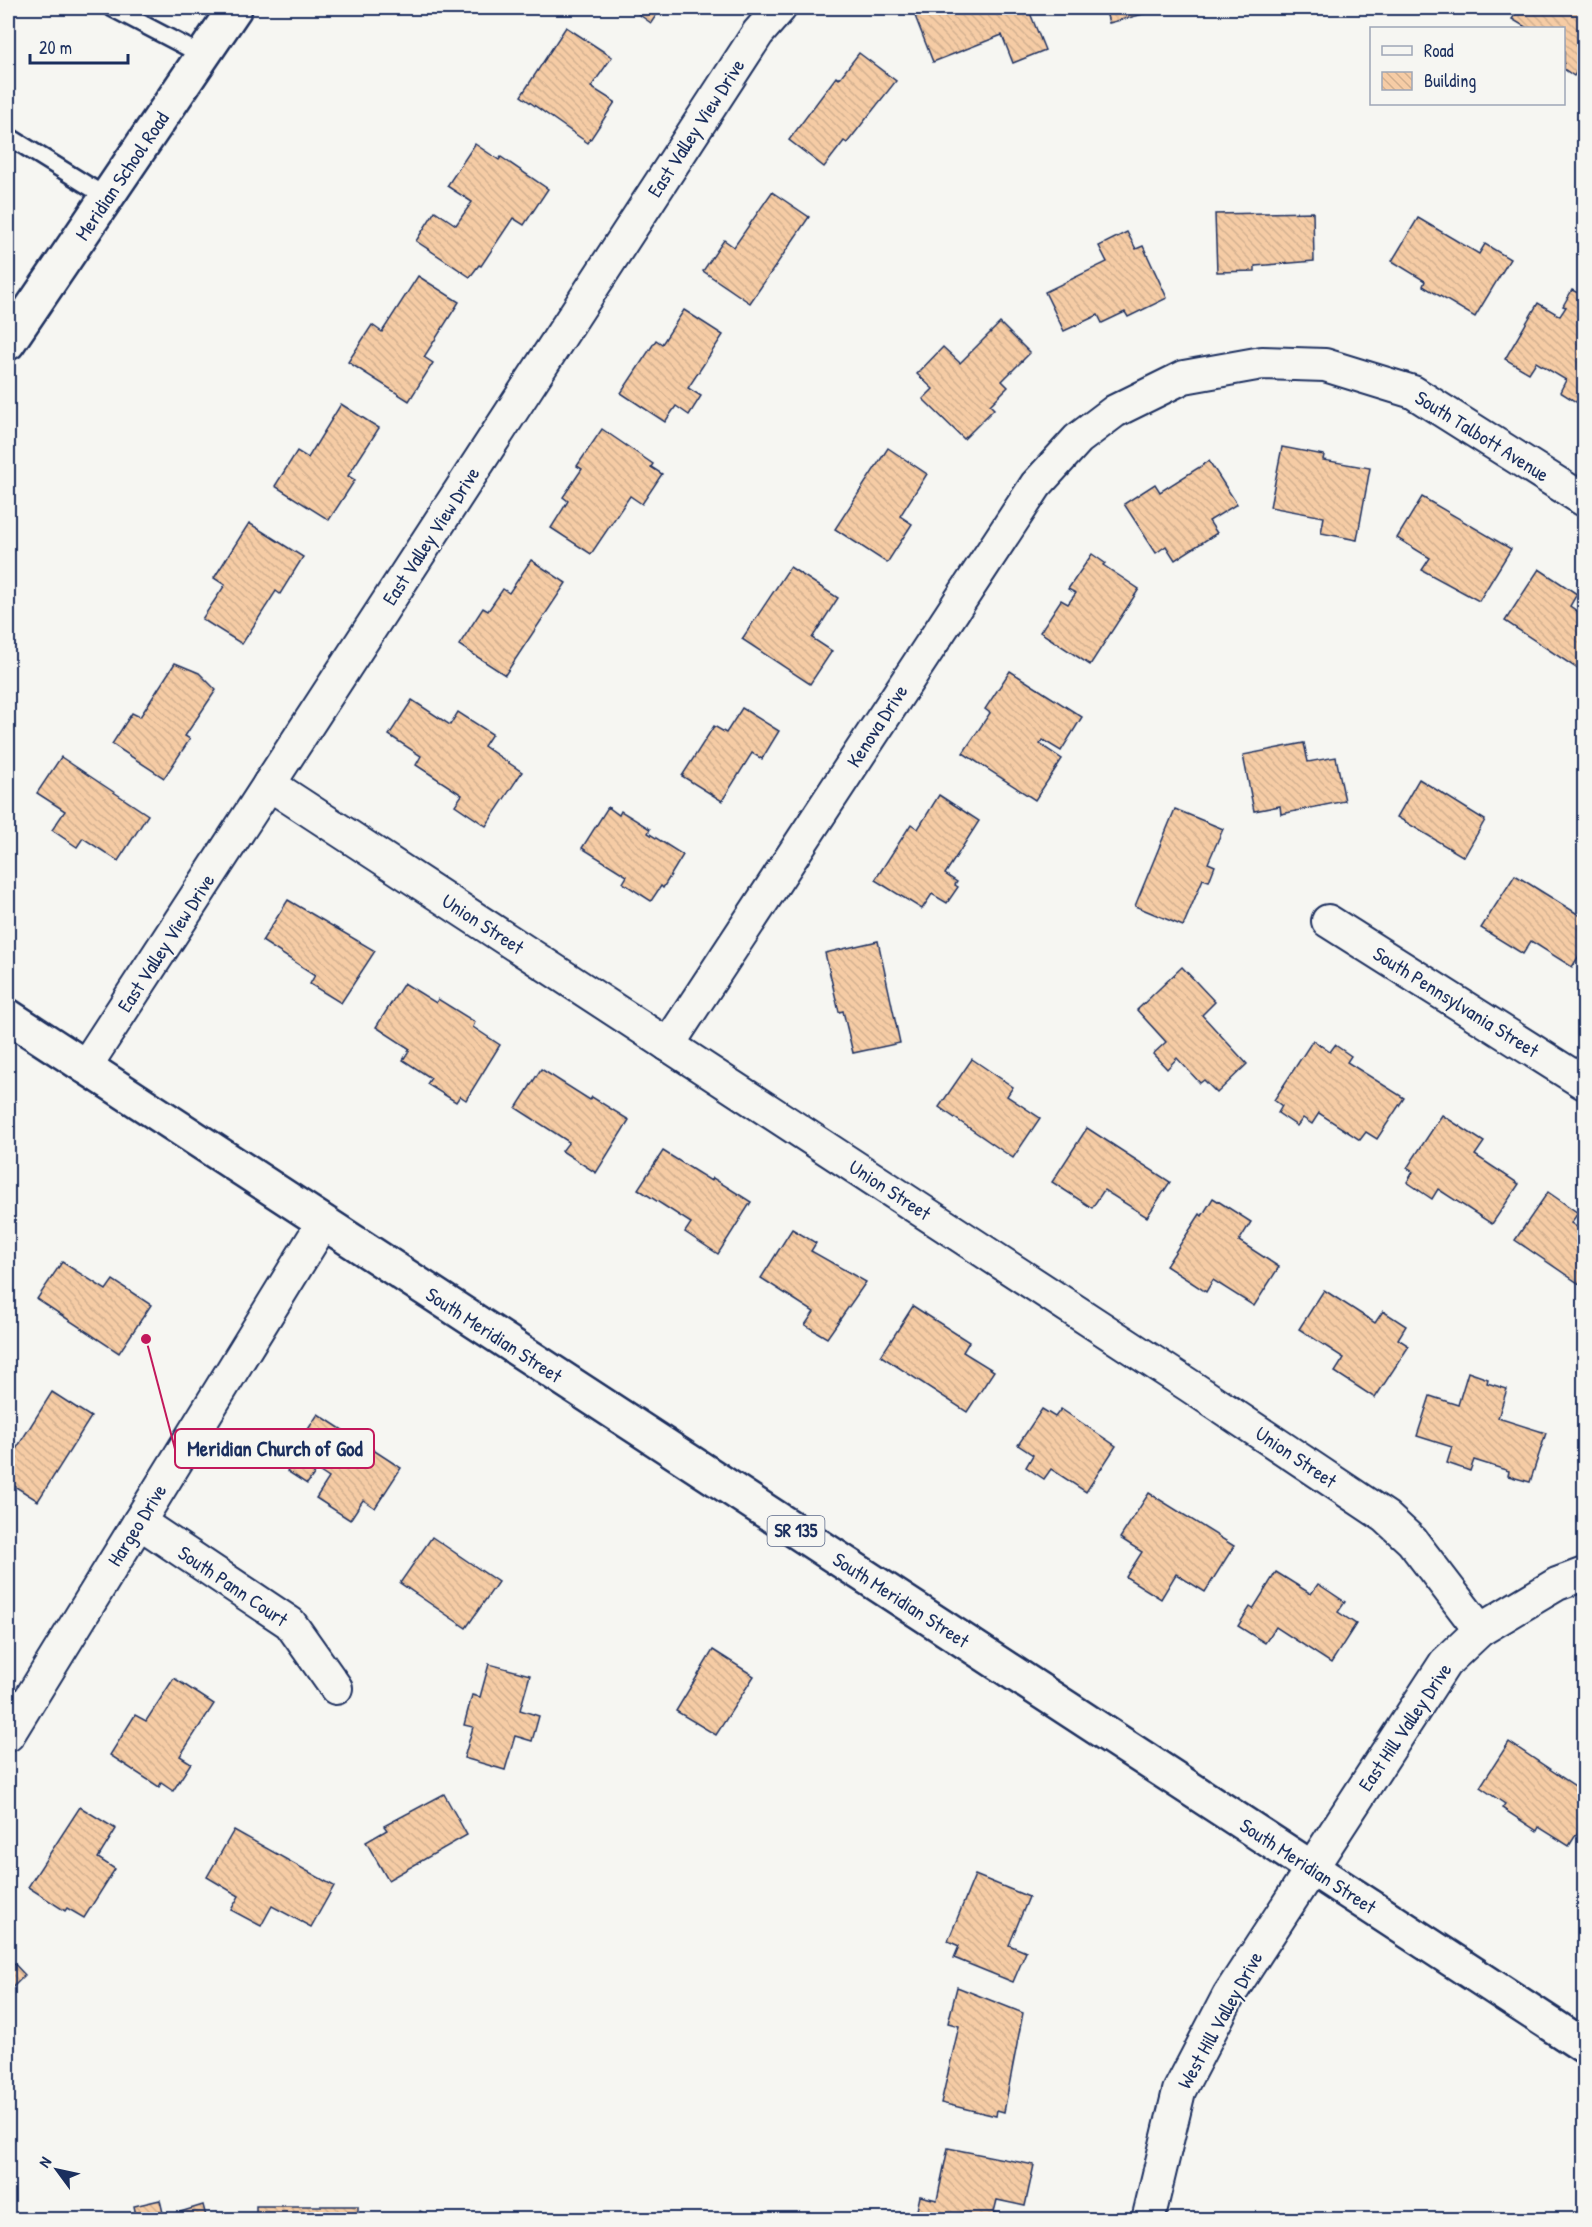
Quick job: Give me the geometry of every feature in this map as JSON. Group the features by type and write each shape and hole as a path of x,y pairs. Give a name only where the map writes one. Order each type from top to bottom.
{"main road":[{"name":"Meridian School Road","path":"8,343 235,8"},
{"name":"South Meridian Street","path":"8,1016 1584,2046"}],"street":[{"name":"East Valley View Drive","path":"85,1067 758,33 780,8"},
{"name":"South Talbott Avenue","path":"1103,420 1115,411 1184,377 1262,363 1324,365 1413,392 1584,500"},
{"name":"Kenova Drive","path":"668,1045 1036,485 1078,439 1103,420"},
{"name":"Union Street","path":"269,784 1386,1517 1412,1541 1480,1630"},
{"name":"South Pennsylvania Street","path":"1328,921 1584,1083"},
{"name":"Hargeo Drive","path":"8,1735 323,1223"},
{"name":"South Pann Court","path":"140,1522 290,1623 336,1688"},
{"name":"East Hill Valley Drive","path":"1310,1868 1446,1663 1480,1630 1557,1584 1584,1574"},
{"name":"West Hill Valley Drive","path":"1148,2220 1179,2091 1229,1995 1310,1868"}],"lane":[{"path":"112,8 204,56"},
{"path":"8,136 108,198"}],"building":[{"path":"630,8 661,8 651,23"},
{"path":"938,8 1028,8 1045,50 1013,63 1002,35 933,62 915,16"},
{"path":"1075,8 1096,8 1077,13"},
{"path":"1105,8 1150,8 1151,12 1109,23"},
{"path":"1520,8 1584,8 1584,67 1581,65 1574,76 1565,70 1565,27 1525,27 1512,19"},
{"path":"566,27 612,57 591,87 615,102 588,143 521,96"},
{"path":"859,53 896,81 847,143 844,141 824,167 789,140 836,77 839,79"},
{"path":"475,144 499,160 501,157 548,189 524,225 513,218 481,266 479,265 470,277 416,241 435,211 456,225 472,202 447,186"},
{"path":"772,192 809,217 750,303 703,271 724,240 734,247"},
{"path":"1313,212 1314,261 1255,266 1255,271 1217,272 1215,214"},
{"path":"1418,218 1479,254 1485,244 1510,259 1475,317 1423,286 1425,281 1392,261"},
{"path":"1127,232 1136,249 1143,246 1167,298 1128,317 1125,312 1102,323 1098,315 1064,331 1045,292 1107,262 1099,246"},
{"path":"418,276 459,302 424,357 433,363 409,401 348,362 372,325 382,332"},
{"path":"1572,290 1584,296 1584,407 1560,392 1566,380 1536,362 1529,373 1505,359 1538,303 1560,316"},
{"path":"684,310 723,335 688,388 701,396 689,415 676,406 665,422 621,393 656,340 662,344"},
{"path":"1000,323 1030,353 1002,381 1008,387 990,405 994,409 964,439 923,399 933,389 917,374 943,347 960,363"},
{"path":"341,404 379,428 348,476 355,480 329,520 275,486 297,451 308,458"},
{"path":"602,429 653,464 651,467 662,474 642,504 630,496 591,554 551,528 568,501 563,497 582,469 577,466"},
{"path":"1282,447 1324,455 1323,460 1370,468 1357,540 1321,533 1324,517 1270,507"},
{"path":"888,448 927,474 900,516 912,524 887,563 835,529"},
{"path":"1209,461 1237,504 1209,521 1217,533 1175,560 1166,546 1156,553 1124,504 1155,484 1160,492"},
{"path":"1422,497 1511,549 1479,601 1422,570 1430,558 1397,538"},
{"path":"249,523 303,557 280,594 276,591 242,644 202,619 225,585 214,578"},
{"path":"1092,554 1105,563 1103,565 1139,589 1090,665 1040,632 1061,600 1068,604 1076,593 1068,589"},
{"path":"531,560 566,583 505,675 459,645 483,608 488,611 503,589 509,593"},
{"path":"790,567 838,598 812,638 832,651 810,684 742,639"},
{"path":"1539,569 1577,594 1570,606 1584,616 1584,673 1505,621"},
{"path":"175,663 199,673 216,690 185,736 190,739 164,778 112,744 132,713 140,717"},
{"path":"1010,671 1082,717 1061,751 1043,740 1040,744 1062,759 1035,800 963,753 990,713 985,709"},
{"path":"412,700 450,725 458,712 492,734 484,746 522,772 486,826 455,805 462,795 416,765 421,756 389,735"},
{"path":"742,708 779,731 762,759 752,753 722,801 682,776 714,726 726,733"},
{"path":"1304,743 1308,762 1336,757 1345,801 1281,814 1280,806 1254,811 1243,755"},
{"path":"61,757 148,815 118,861 83,838 77,847 52,830 65,811 37,793"},
{"path":"1419,779 1485,820 1464,857 1397,817"},
{"path":"939,795 979,821 945,874 957,882 955,885 958,887 947,903 932,894 922,909 875,880 911,824 918,829"},
{"path":"608,807 619,815 621,811 650,829 648,833 683,855 663,888 661,886 651,901 623,883 627,876 582,848"},
{"path":"1175,809 1223,829 1208,863 1215,866 1209,881 1203,879 1183,926 1135,906"},
{"path":"1515,875 1584,918 1584,948 1572,967 1531,941 1523,954 1481,928"},
{"path":"288,900 375,951 341,1003 310,984 315,975 262,941"},
{"path":"878,941 900,1043 853,1053 843,1011 839,1012 825,953"},
{"path":"1182,967 1215,1002 1202,1015 1247,1064 1217,1093 1204,1080 1200,1083 1177,1058 1167,1069 1153,1054 1166,1042 1137,1010"},
{"path":"404,983 436,1003 438,999 475,1022 473,1027 500,1045 466,1100 460,1096 456,1102 427,1084 431,1078 403,1060 410,1049 376,1027"},
{"path":"1313,1040 1330,1052 1335,1045 1351,1056 1347,1062 1404,1098 1377,1139 1366,1132 1360,1140 1319,1113 1312,1124 1303,1118 1297,1126 1278,1113 1282,1106 1274,1100"},
{"path":"972,1059 1013,1087 1007,1096 1040,1118 1013,1158 939,1107"},
{"path":"541,1069 590,1100 592,1097 629,1120 596,1173 562,1151 569,1142 516,1108"},
{"path":"1442,1115 1484,1142 1475,1155 1519,1184 1492,1224 1438,1189 1432,1199 1407,1182 1413,1172 1407,1168"},
{"path":"1087,1128 1170,1182 1147,1217 1104,1190 1092,1208 1052,1182"},
{"path":"663,1151 711,1181 713,1178 751,1202 718,1254 685,1232 691,1223 638,1189"},
{"path":"1548,1192 1578,1213 1571,1223 1584,1232 1584,1287 1515,1240"},
{"path":"1213,1198 1251,1222 1239,1241 1279,1267 1254,1306 1213,1280 1206,1292 1166,1266"},
{"path":"792,1229 816,1243 811,1251 866,1282 827,1338 805,1325 814,1312 761,1278"},
{"path":"62,1262 106,1290 113,1280 151,1305 119,1353 37,1299"},
{"path":"1324,1290 1375,1323 1383,1311 1406,1326 1398,1339 1409,1346 1375,1398 1335,1372 1344,1358 1299,1329"},
{"path":"913,1306 969,1342 963,1352 994,1371 967,1412 881,1356"},
{"path":"1468,1372 1488,1379 1487,1383 1507,1389 1498,1418 1546,1433 1530,1482 1508,1476 1509,1471 1474,1460 1470,1471 1447,1463 1452,1447 1417,1436 1430,1396 1458,1405"},
{"path":"52,1392 91,1417 38,1501 8,1482 8,1462"},
{"path":"1042,1409 1055,1417 1061,1409 1116,1446 1086,1492 1051,1469 1044,1479 1026,1467 1033,1455 1018,1445"},
{"path":"318,1414 401,1468 375,1508 363,1500 350,1520 316,1498 329,1478 317,1470 307,1484 287,1471 297,1456 292,1454"},
{"path":"1149,1493 1234,1546 1205,1592 1176,1574 1161,1599 1126,1577 1142,1552 1120,1538"},
{"path":"432,1537 498,1582 466,1628 400,1583"},
{"path":"1276,1572 1311,1594 1318,1584 1345,1602 1338,1612 1356,1624 1331,1663 1276,1627 1265,1643 1238,1626 1250,1607 1253,1609"},
{"path":"713,1650 754,1676 716,1735 676,1711"},
{"path":"489,1664 530,1675 520,1710 539,1716 532,1741 515,1736 505,1770 464,1758 473,1727 464,1725 472,1695 480,1697"},
{"path":"174,1678 214,1704 180,1756 191,1763 173,1791 161,1783 159,1787 110,1755 135,1715 146,1721"},
{"path":"1509,1742 1584,1792 1584,1822 1569,1846 1539,1827 1537,1831 1502,1808 1505,1804 1480,1787"},
{"path":"444,1794 467,1835 388,1880 366,1842 387,1830 384,1826"},
{"path":"80,1807 116,1829 98,1858 115,1869 84,1918 67,1908 65,1911 28,1887"},
{"path":"234,1830 334,1886 311,1927 272,1906 261,1926 231,1910 239,1896 207,1877"},
{"path":"975,1875 1029,1897 1009,1945 1026,1952 1013,1982 954,1958 959,1946 948,1941"},
{"path":"8,1957 25,1975 8,1992"},
{"path":"957,1987 1023,2013 1004,2112 997,2110 996,2116 941,2103 959,2026 948,2023"},
{"path":"948,2148 1034,2165 1025,2206 997,2200 994,2212 1017,2217 1017,2220 915,2220 920,2196 937,2200"},
{"path":"160,2200 164,2217 203,2205 207,2220 137,2220 134,2206"},
{"path":"256,2206 358,2206 358,2220 256,2220"},
{"path":"420,2211 436,2220 416,2220"}],"place":[{"name":"Meridian Church of God","path":"146,1339"}]}
